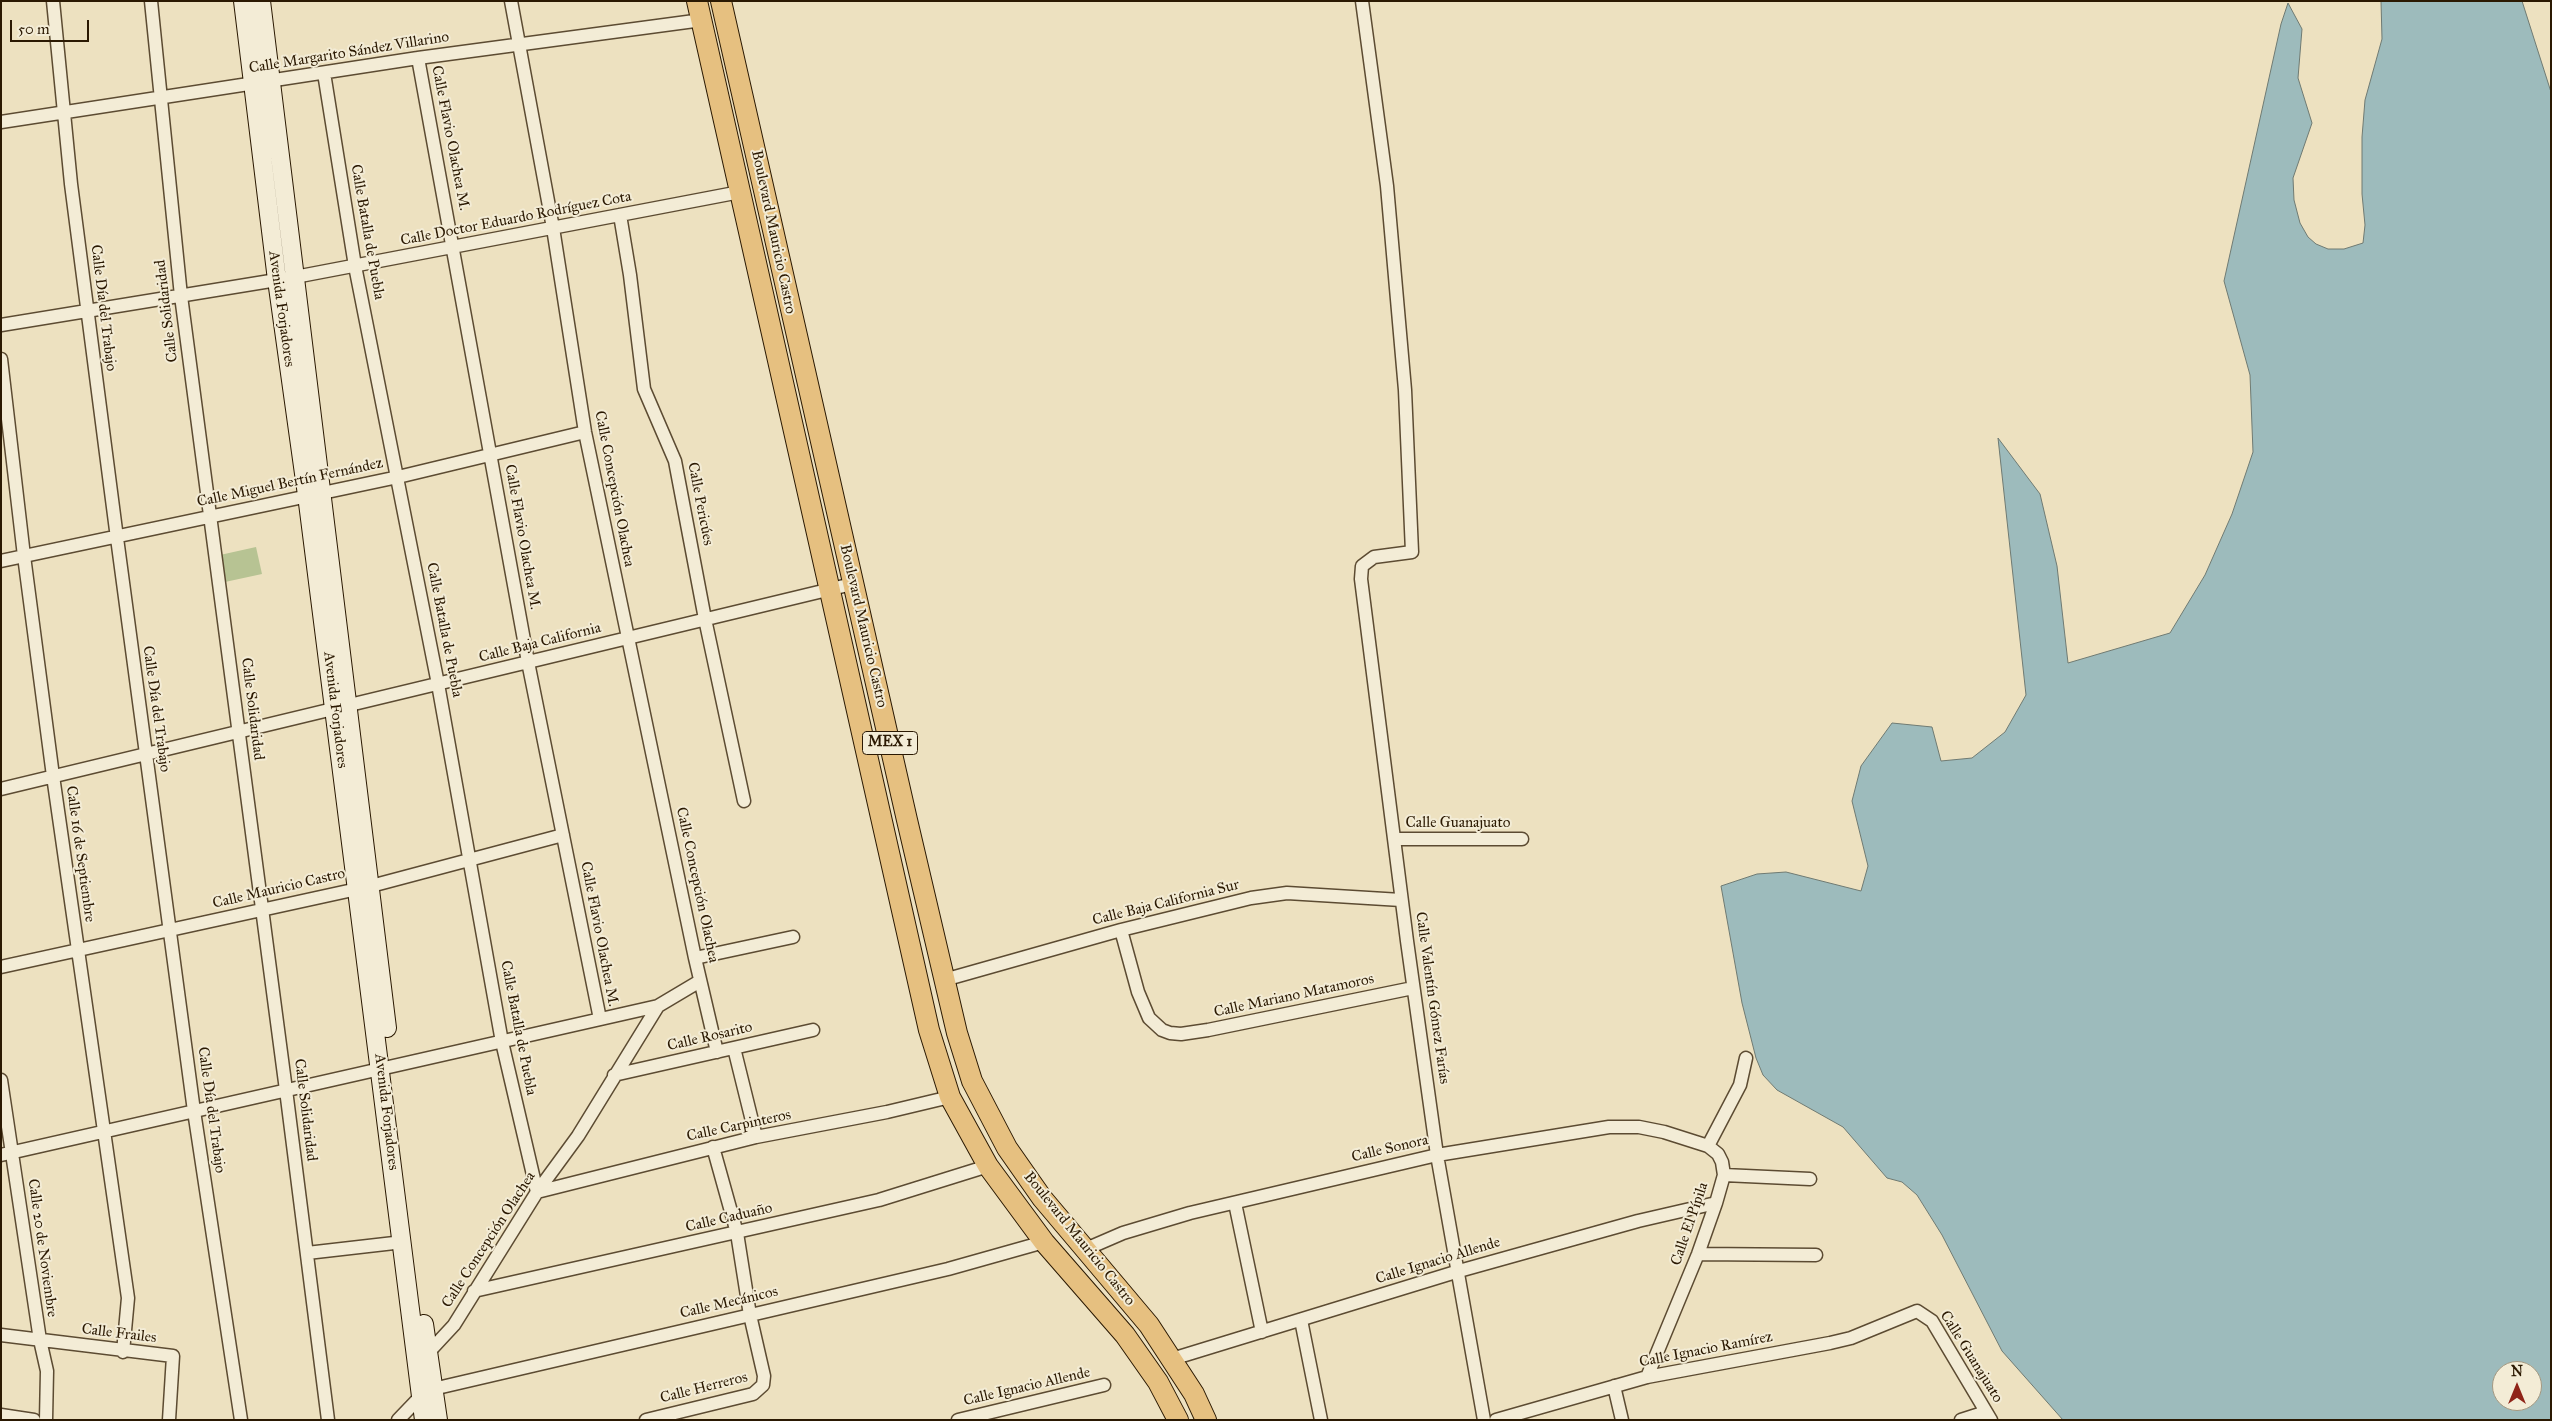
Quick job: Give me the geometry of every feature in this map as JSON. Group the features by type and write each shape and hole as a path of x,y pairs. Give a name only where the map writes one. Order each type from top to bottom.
{"main road":[{"name":"Avenida Forjadores","path":"244,1 277,280 314,493 342,707 386,1068 403,1242 427,1393 438,1420"},
{"name":"Avenida Forjadores","path":"261,1 296,277 314,493"},
{"name":"Boulevard Mauricio Castro","path":"721,1 852,584 944,980 972,1081 1007,1148 1042,1198 1122,1291 1172,1359 1194,1394 1206,1420"},
{"name":"Boulevard Mauricio Castro","path":"700,10 929,1030 950,1097 988,1166 1044,1242 1125,1335 1158,1382 1178,1420"},
{"path":"900,899 913,922 934,936"},
{"name":"Avenida Forjadores","path":"386,1068 428,1353 424,1420"}],"street":[{"name":"Calle Día del Trabajo","path":"53,1 64,114 117,538 194,1111 241,1420"},
{"name":"Calle Solidaridad","path":"151,1 181,296 328,1420"},
{"name":"Calle Concepción Olachea","path":"511,1 553,228 585,432 695,958 717,1052"},
{"name":"Calle Valentín Gómez Farías","path":"1362,1 1387,186 1405,390 1412,552 1374,557 1362,566 1361,579 1401,900 1437,1155 1484,1420"},
{"name":"Calle Margarito Sández Villarino","path":"1,122 161,100 254,83 272,82 418,58 519,44 700,10"},
{"name":"Calle Flavio Olachea M.","path":"418,58 454,247 528,662 600,1019"},
{"name":"Calle Batalla de Puebla","path":"324,73 355,266 438,684 502,1042 537,1192"},
{"name":"Calle Doctor Eduardo Rodríguez Cota","path":"1,325 296,277 740,192"},
{"name":"Calle Pericúes","path":"620,215 630,275 644,389 674,456 705,619 744,801"},
{"name":"Calle 16 de Septiembre","path":"1,359 24,556 53,776 128,1298 123,1352"},
{"name":"Calle Miguel Bertín Fernández","path":"1,561 117,538 314,493 398,477 585,432"},
{"name":"Calle Baja California","path":"1,789 852,584"},
{"name":"Calle Mauricio Castro","path":"1,967 364,887 563,835"},
{"name":"Calle Guanajuato","path":"1394,839 1522,839"},
{"name":"Calle Baja California Sur","path":"944,980 1121,930 1251,898 1279,894 1401,900"},
{"name":"Calle Mariano Matamoros","path":"1121,930 1138,992 1150,1018 1162,1030 1181,1034 1413,988"},
{"path":"695,958 793,937"},
{"name":"Calle Concepción Olachea","path":"428,1353 454,1325 537,1192 574,1142 658,1006 700,981"},
{"path":"7,1154 658,1006"},
{"name":"Calle Rosarito","path":"614,1075 813,1030"},
{"path":"734,1048 756,1137"},
{"path":"1708,1146 1740,1085 1746,1058"},
{"name":"Calle 20 de Noviembre","path":"1,1080 7,1154 48,1377 46,1420"},
{"name":"Calle Carpinteros","path":"537,1192 756,1137 887,1112 950,1097"},
{"name":"Calle Sonora","path":"1086,1249 1123,1233 1235,1203 1437,1155 1620,1126 1664,1132 1708,1146"},
{"name":"Calle El Pípila","path":"1647,1377 1698,1254 1724,1175 1722,1162 1718,1154 1708,1146"},
{"name":"Calle Herreros","path":"646,1420 753,1394 761,1389 764,1376 750,1315 737,1233 713,1147"},
{"name":"Calle Caduaño","path":"474,1291 879,1200 988,1166"},
{"path":"1724,1175 1810,1179"},
{"path":"1235,1203 1262,1332"},
{"name":"Calle Ignacio Allende","path":"1172,1359 1459,1271 1638,1221 1716,1203"},
{"path":"307,1253 403,1242"},
{"name":"Calle Mecánicos","path":"427,1393 948,1269 1044,1242"},
{"path":"1698,1254 1816,1255"},
{"name":"Calle Ignacio Ramírez","path":"1496,1420 1647,1377 1851,1338 1914,1312 1922,1312"},
{"name":"Calle Guanajuato","path":"1922,1312 1932,1321 1988,1416"},
{"path":"1301,1320 1321,1420"},
{"name":"Calle Frailes","path":"1,1335 123,1352 172,1356 169,1420"},
{"name":"Calle Ignacio Allende","path":"958,1420 987,1416 1104,1385"},
{"path":"1614,1386 1622,1420"},
{"path":"398,1420 427,1393"},
{"path":"1,1415 34,1420"},
{"path":"1961,1420 1988,1416"}],"green space":[{"path":"256,547 262,574 225,582 220,555"}],"water":[{"path":"2381,1 2522,1 2551,92 2551,1420 2063,1420 2002,1351 1942,1235 1917,1195 1902,1182 1887,1178 1843,1127 1777,1090 1763,1075 1756,1058 1742,1003 1721,886 1757,874 1786,872 1861,891 1868,866 1852,801 1861,766 1892,723 1932,727 1941,761 1972,758 2005,732 2026,695 1998,438 2040,494 2057,566 2068,663 2170,633 2205,575 2232,514 2253,452 2250,375 2224,281 2281,24 2288,3 2302,29 2298,78 2312,123 2293,178 2294,200 2300,223 2308,237 2316,244 2328,249 2344,249 2363,243 2365,225 2362,194 2362,137 2365,100 2382,39"}]}
